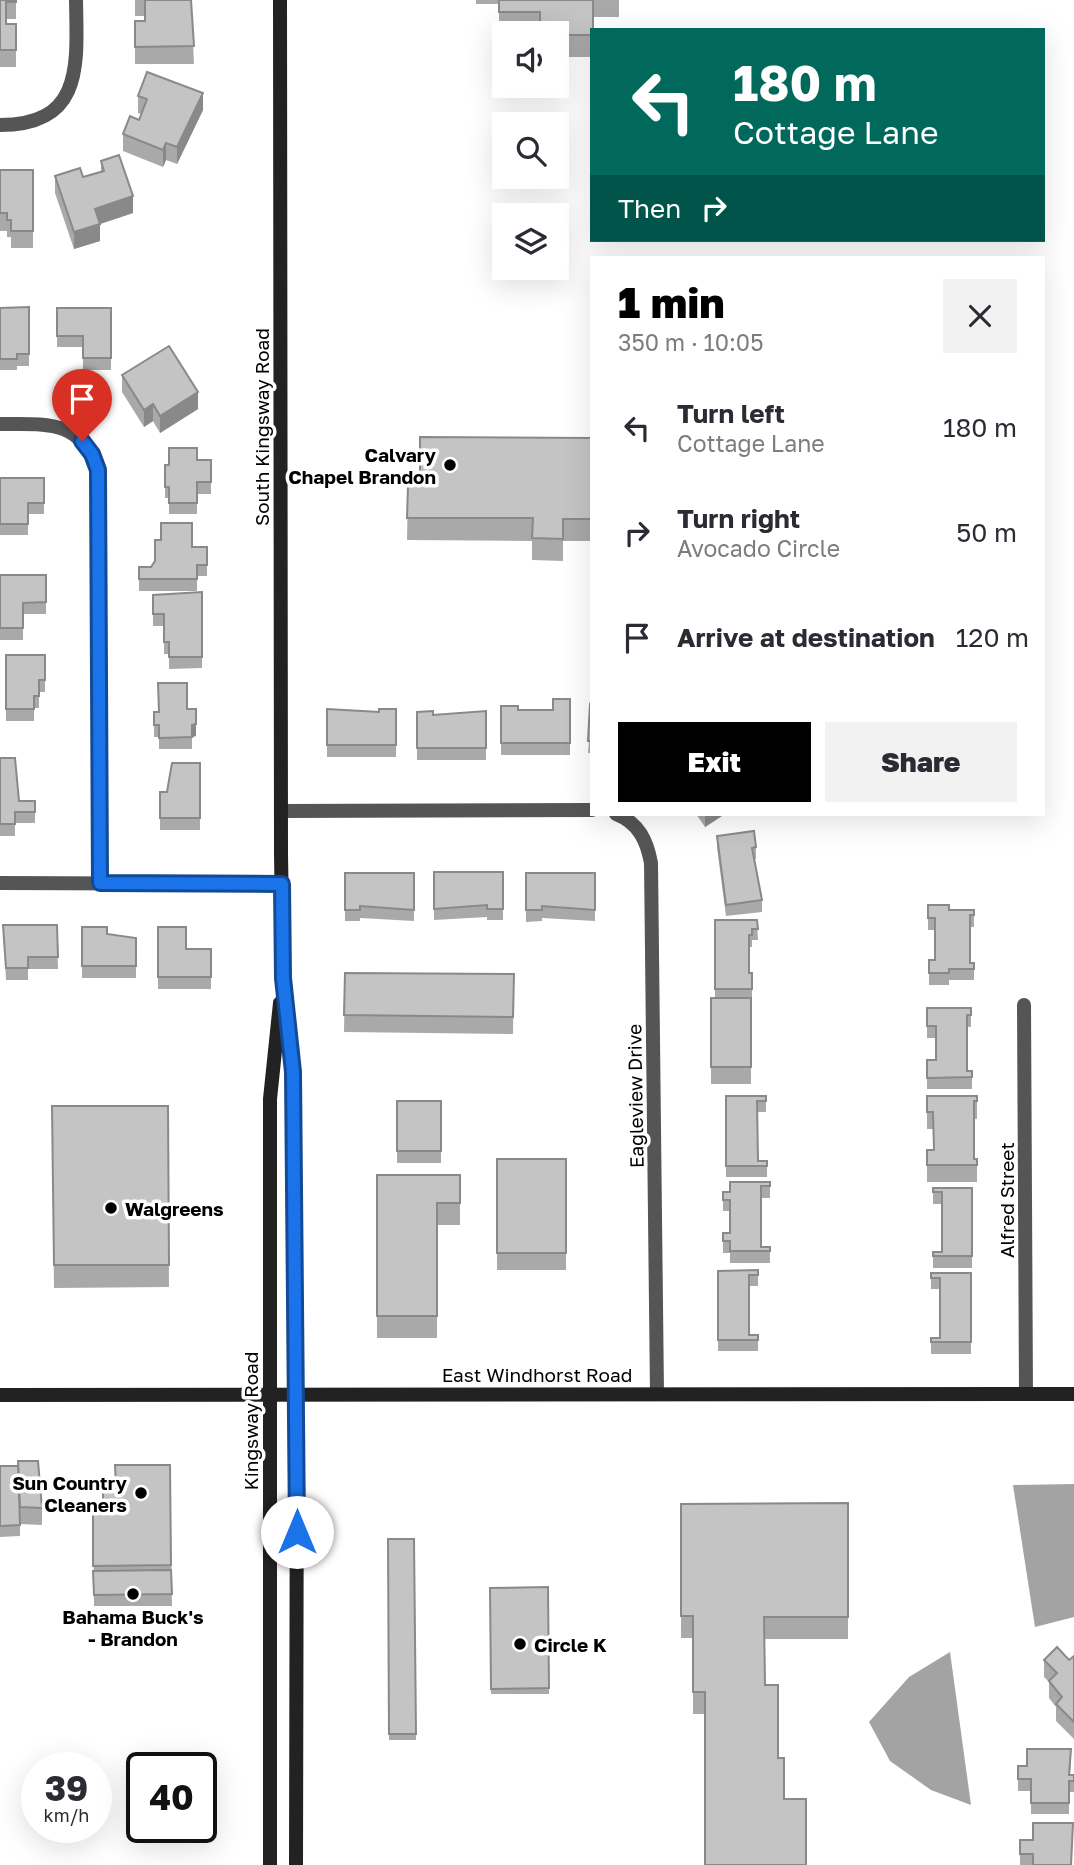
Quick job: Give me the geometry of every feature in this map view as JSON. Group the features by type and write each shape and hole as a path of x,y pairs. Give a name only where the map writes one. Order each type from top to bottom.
{"street":[{"path":"0,125 18,125 43,117 62,104 73,84 77,60 76,0"},
{"name":"South Kingsway Road","path":"280,0 281,854"},
{"path":"0,424 48,424 68,429 92,454 98,470 100,883"},
{"path":"282,811 590,810"},
{"name":"Eagleview Drive","path":"619,816 637,827 648,843 651,863 657,1393"},
{"name":"Kingsway Road","path":"281,854 283,978 293,1072 297,1394 296,1865"},
{"path":"0,883 282,884"},
{"name":"Kingsway Road","path":"270,1865 270,1100 283,978"},
{"name":"Alfred Street","path":"1024,1005 1026,1394"},
{"name":"East Windhorst Road","path":"0,1395 1074,1394"}],"shaded area":[{"path":"1074,1484 1074,1617 1035,1627 1013,1485"},
{"path":"950,1652 971,1805 931,1790 890,1761 869,1722 909,1677"}],"building":[{"path":"0,0 16,0 6,2 6,24 16,24 16,50 0,50"},
{"path":"145,0 191,0 194,46 135,47 135,21 145,21"},
{"path":"499,0 593,0 593,28 590,28 590,35 569,35 569,21 540,21 540,12 499,12"},
{"path":"147,72 203,93 177,147 166,143 163,150 123,134 130,116 139,120 147,99 138,96"},
{"path":"119,155 133,196 95,209 100,224 74,232 55,176 80,168 83,177 104,171 101,161"},
{"path":"0,170 33,170 33,231 11,231 11,220 7,220 7,213 0,213"},
{"path":"29,307 29,354 17,354 17,359 0,359 0,308"},
{"path":"57,308 111,308 111,358 83,358 83,336 57,336"},
{"path":"169,346 198,392 160,416 153,404 144,410 122,375"},
{"path":"420,437 590,438 590,519 563,519 563,539 532,538 533,518 407,518 408,486 420,486"},
{"path":"169,448 197,448 197,460 211,460 211,482 197,482 197,503 169,503 169,487 165,487 165,465 169,465"},
{"path":"0,478 44,478 44,503 28,503 28,524 0,524"},
{"path":"161,523 192,523 192,547 207,547 207,565 197,565 197,579 139,579 139,567 151,567 155,561 155,540 161,540"},
{"path":"0,575 46,575 46,602 23,603 23,628 0,628"},
{"path":"202,592 202,657 169,657 169,642 164,642 164,614 153,614 153,595"},
{"path":"6,655 45,655 45,680 39,680 39,696 34,696 34,709 6,709"},
{"path":"158,683 187,683 187,709 196,709 196,724 192,725 192,737 159,738 159,725 154,725 154,712 159,712"},
{"path":"553,699 570,699 570,743 501,743 501,706 518,706 518,710 553,710"},
{"path":"590,704 590,741 588,741"},
{"path":"327,709 379,712 379,709 396,709 396,745 327,745"},
{"path":"433,711 433,715 486,711 486,748 417,748 417,712"},
{"path":"0,758 15,758 19,801 35,801 35,812 15,812 15,824 0,824"},
{"path":"172,763 200,763 200,818 160,818 160,792 167,792"},
{"path":"754,831 756,847 752,848 762,900 726,905 717,836"},
{"path":"434,872 503,872 503,909 487,909 487,905 434,909"},
{"path":"345,873 414,873 414,910 360,906 360,910 345,910"},
{"path":"526,873 595,873 595,910 542,906 542,910 526,910"},
{"path":"928,905 949,905 949,910 974,910 974,915 970,915 970,963 974,963 974,969 949,969 949,973 929,973 929,960 935,960 935,918 928,918"},
{"path":"715,920 757,920 758,929 752,929 752,935 749,935 749,973 752,973 752,989 715,989"},
{"path":"3,925 57,925 58,957 28,957 28,968 6,968"},
{"path":"82,927 107,927 107,934 136,938 136,966 82,966"},
{"path":"158,927 186,927 186,949 211,949 211,977 158,977"},
{"path":"345,973 514,974 513,1017 344,1015"},
{"path":"711,998 751,998 751,1067 711,1067"},
{"path":"927,1008 971,1008 971,1015 967,1015 967,1071 972,1071 972,1077 927,1078 927,1060 936,1060 936,1026 927,1026"},
{"path":"726,1096 766,1096 766,1101 757,1101 758,1161 767,1161 767,1166 726,1166"},
{"path":"927,1096 977,1096 977,1101 974,1101 974,1159 977,1159 977,1165 927,1165 927,1150 934,1150 933,1112 927,1112"},
{"path":"397,1101 441,1101 441,1151 397,1151"},
{"name":"Walgreens","path":"52,1106 168,1106 169,1265 54,1265"},
{"path":"497,1159 566,1159 566,1253 497,1253"},
{"path":"377,1175 460,1175 460,1203 437,1203 437,1316 377,1316"},
{"path":"730,1182 770,1182 770,1186 761,1186 761,1247 770,1247 770,1251 730,1251 730,1241 723,1241 723,1233 730,1233 730,1200 723,1200 723,1192 730,1192"},
{"path":"933,1188 972,1188 972,1256 933,1256 933,1252 942,1252 942,1192 933,1192"},
{"path":"758,1270 758,1275 749,1275 749,1335 758,1335 758,1340 718,1340 718,1271"},
{"path":"931,1273 971,1273 971,1342 931,1342 931,1338 940,1338 940,1278 931,1278"},
{"path":"18,1461 38,1461 42,1508 20,1507"},
{"path":"115,1465 170,1465 171,1565 93,1566 93,1509 103,1509 103,1488 116,1488"},
{"path":"0,1466 18,1466 20,1525 0,1526"},
{"path":"848,1503 848,1617 764,1617 765,1685 778,1685 778,1758 784,1758 784,1799 806,1799 806,1865 705,1865 705,1692 693,1692 693,1616 681,1616 681,1504"},
{"path":"388,1539 414,1539 416,1734 389,1734"},
{"path":"171,1570 172,1594 94,1595 93,1571"},
{"name":"Circle K","path":"548,1587 549,1688 491,1689 490,1588"},
{"path":"1057,1647 1069,1660 1074,1656 1074,1722 1056,1704 1062,1697 1049,1681 1057,1673 1044,1660"},
{"path":"1027,1749 1071,1749 1069,1775 1074,1775 1074,1781 1069,1781 1069,1803 1031,1803 1031,1779 1018,1779 1018,1766 1027,1766"},
{"path":"1033,1823 1073,1823 1071,1865 1033,1865 1033,1854 1020,1854 1020,1840 1033,1840"}],"place":[{"name":"Calvary Chapel Brandon","path":"450,465"},
{"name":"Walgreens","path":"111,1208"},
{"name":"Sun Country Cleaners","path":"141,1493"},
{"name":"Bahama Buck's - Brandon","path":"133,1594"},
{"name":"Circle K","path":"520,1644"}],"route":[{"path":"82,441 92,454 98,470 100,883 282,884 283,978 293,1072 292,1215 297,1394 297,1532"}]}
